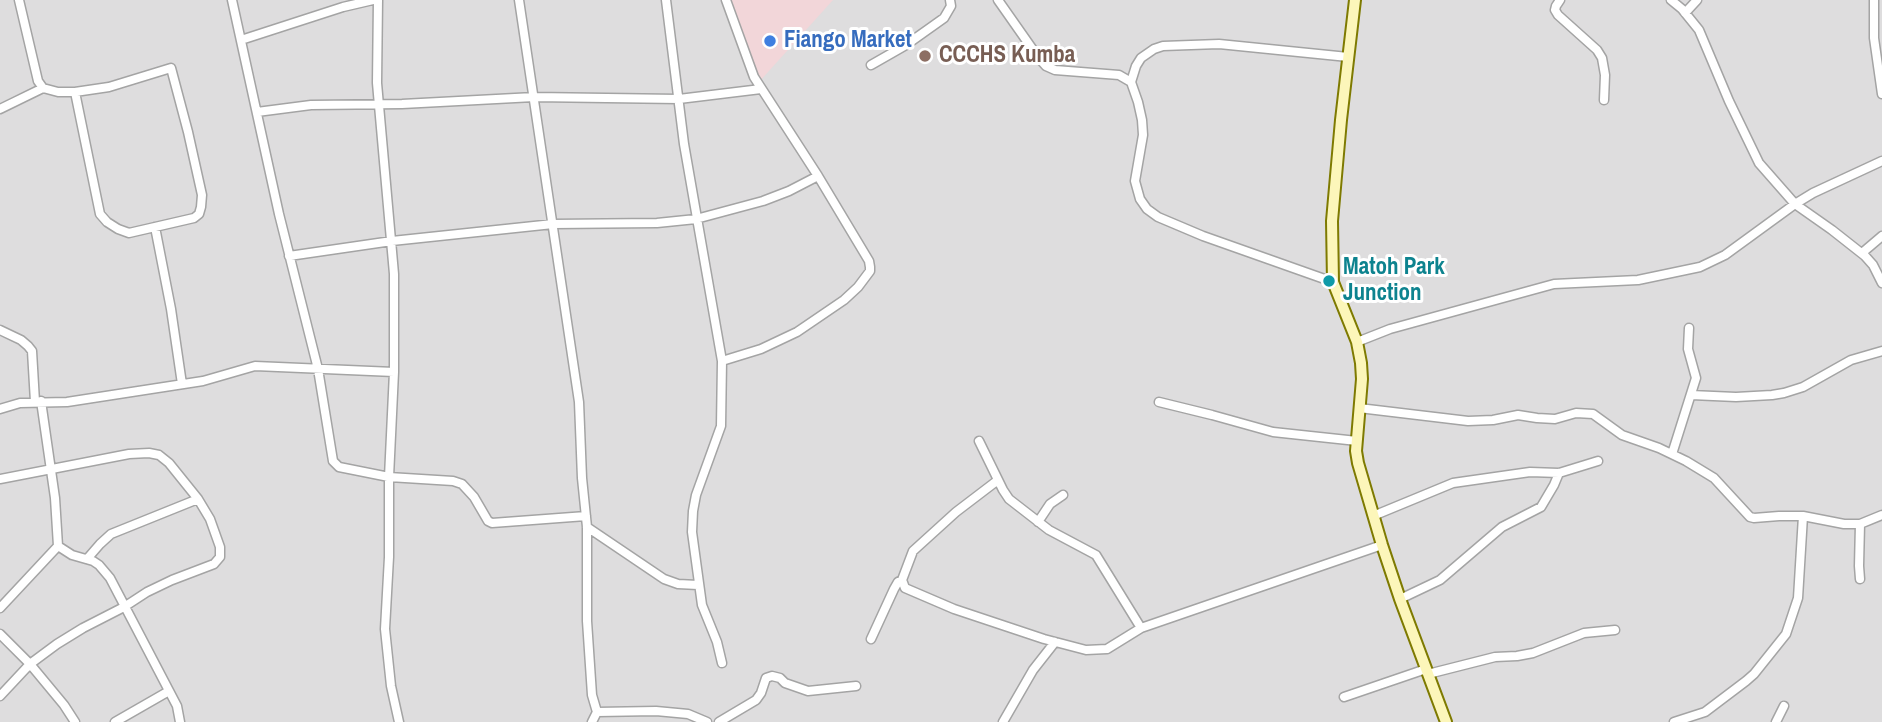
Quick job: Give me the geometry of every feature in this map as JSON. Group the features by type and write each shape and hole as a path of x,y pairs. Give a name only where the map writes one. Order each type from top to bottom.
{"main road":[{"path":"1355,0 1332,221 1333,282 1357,342 1361,363 1357,463 1400,599 1446,722"}],"street":[{"path":"19,0 38,81 44,88 58,92 75,92 109,87 171,68 202,195 201,207 194,218 129,233 107,222 100,214 75,92"},
{"path":"232,0 289,256 318,369 333,461 339,467 389,477 463,484 492,523 586,516"},
{"path":"241,40 343,7 375,0 376,83 394,274 394,372 385,629 391,686 400,722"},
{"path":"519,0 579,402 587,527 587,621 592,695 597,712 592,722"},
{"path":"666,0 696,219 722,361 721,426 696,495 692,532 702,605 717,642 722,663"},
{"path":"722,361 761,349 797,332 844,300 870,271 869,261 754,77 726,0"},
{"path":"871,65 906,45 944,18 951,6 950,0"},
{"path":"998,0 1046,66 1055,70 1119,75 1130,82 1139,102 1143,135 1135,181 1140,199 1147,209 1203,236 1333,282"},
{"path":"1560,0 1555,10 1558,15 1597,50 1602,58 1605,75 1604,100"},
{"path":"1671,0 1699,30 1759,163 1795,204 1862,253 1873,265 1882,283"},
{"path":"1685,13 1698,0"},
{"path":"1874,0 1874,38 1882,94"},
{"path":"1130,82 1141,58 1163,46 1219,44 1348,57"},
{"path":"0,109 44,88"},
{"path":"257,112 311,105 534,97 678,99 761,89"},
{"path":"1357,342 1390,329 1554,284 1638,280 1700,267 1725,255 1795,204 1882,161"},
{"path":"289,256 392,241 553,224 657,223 696,219 763,201 818,176"},
{"path":"155,227 182,384"},
{"path":"1862,253 1882,236"},
{"path":"1672,454 1696,377 1688,349 1689,328"},
{"path":"0,330 29,345 32,351 38,402 51,469 58,546 0,608"},
{"path":"1691,394 1736,397 1784,393 1802,387 1852,360 1882,351"},
{"path":"0,409 20,403 67,402 203,381 254,366 394,372"},
{"path":"1159,402 1273,432 1357,441"},
{"path":"1359,408 1468,421 1518,415 1555,419 1576,413 1593,414 1622,435 1672,454 1720,483 1754,519 1803,516 1844,524 1860,524 1882,515"},
{"path":"979,441 1009,499 1038,522 1096,555 1141,628"},
{"path":"0,479 129,454 159,455 169,463 198,499 210,519 220,547 220,557 214,564 147,592 74,633 30,664 0,696"},
{"path":"1373,516 1453,483 1530,472 1559,473 1598,461"},
{"path":"1400,599 1440,580 1502,527 1541,507 1559,473"},
{"path":"871,639 894,589 902,580 913,551 956,512 998,480"},
{"path":"1038,522 1050,504 1063,495"},
{"path":"87,559 111,534 198,499"},
{"path":"1674,722 1705,712 1746,681 1786,634 1798,598 1803,516"},
{"path":"1860,524 1860,579"},
{"path":"587,527 664,579 678,584 698,584"},
{"path":"902,580 909,591 954,609 1055,642 1086,650 1107,649 1141,628 1382,545"},
{"path":"58,546 72,555 99,565 110,578 177,706 180,722"},
{"path":"1344,697 1427,671 1495,657 1533,653 1584,634 1615,630"},
{"path":"0,634 30,664 75,722"},
{"path":"1003,722 1033,670 1055,642"},
{"path":"719,722 756,700 766,678 772,676 780,678 785,684 808,691 856,686"},
{"path":"115,722 169,691"},
{"path":"1776,722 1784,706"},
{"path":"597,712 656,711 688,714 708,722"}],"shaded area":[{"path":"0,0 1882,0 1882,722 0,722"},
{"name":"Fiango Market","path":"728,0 833,0 759,82"}],"place":[{"name":"Fiango Market","path":"770,41"},
{"name":"CCCHS Kumba","path":"925,56"},
{"name":"Matoh Park Junction","path":"1329,281"}]}
